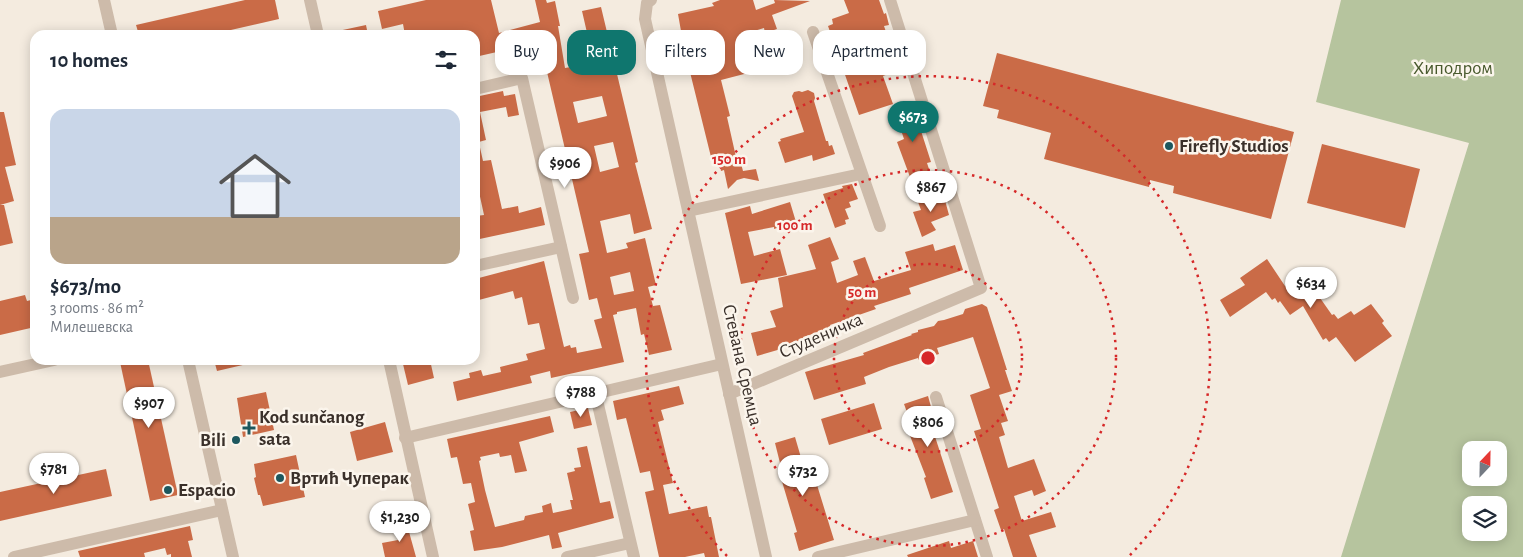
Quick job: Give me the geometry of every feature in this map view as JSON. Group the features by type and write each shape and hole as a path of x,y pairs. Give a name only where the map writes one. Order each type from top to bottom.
{"street":[{"path":"104,0 111,30"},
{"path":"310,0 317,30"},
{"name":"Стевана Сремца","path":"651,0 647,3 644,19 766,557"},
{"name":"Студеничка","path":"729,394 981,288 890,0"},
{"path":"828,75 880,226"},
{"path":"480,88 522,78 573,298"},
{"path":"688,211 861,174"},
{"path":"480,265 561,247"},
{"path":"406,438 595,392 722,364"},
{"path":"0,372 32,365"},
{"path":"189,365 233,557"},
{"path":"390,365 433,557"},
{"path":"595,392 634,557"},
{"path":"936,397 987,557"},
{"path":"14,557 59,552 222,510"},
{"path":"818,557 975,520"},
{"path":"567,557 630,543"}],"green space":[{"name":"Хиподром","path":"1341,0 1523,0 1523,557 1341,557 1469,143 1316,102"}],"building":[{"path":"245,0 275,0 279,19 231,30 138,30 136,25"},
{"path":"426,0 491,0 498,30 495,30 495,52 480,56 480,30 404,30 403,24 382,29 378,11"},
{"path":"535,0 546,0 547,3 555,1 567,75 617,75 638,162 635,163 652,229 634,234 630,214 600,221 607,253 628,248 626,243 645,238 656,285 648,287 653,306 660,305 672,350 649,355 644,334 641,335 636,308 617,312 617,314 613,315 624,362 551,378 550,371 530,376 532,383 457,401 453,382 470,378 469,373 481,370 483,376 501,372 500,367 528,360 526,354 545,349 539,323 528,325 522,297 515,299 513,291 480,300 480,278 544,261 564,347 570,345 571,348 576,347 577,353 602,348 594,320 602,318 597,298 589,300 579,254 589,252 548,75 557,75 557,30 510,30 540,22","holes":["602,96 607,116 578,123 573,102","613,142 619,167 600,172 594,146","630,272 634,291 614,295 610,277"]},
{"path":"720,0 753,0 756,10 775,3 774,0 810,1 772,15 777,29 735,30 735,75 740,75 721,80 730,116 727,117 736,157 739,156 743,171 756,169 759,181 744,178 737,180 728,189 724,170 721,171 718,155 711,157 691,75 725,75 725,30 681,30 678,14 714,6 712,3"},
{"path":"844,0 879,0 884,14 886,13 889,25 884,26 885,30 829,30 828,26 833,24 832,19 849,13"},
{"path":"601,7 606,30 586,30 582,11"},
{"path":"366,25 367,30 343,30"},
{"name":"Firefly Studios","path":"997,53 1294,132 1271,219 1173,193 1174,186 1150,180 1149,187 1044,159 1051,133 997,118 999,110 983,106"},
{"path":"845,75 886,75 883,76 893,104 859,115"},
{"path":"808,90 814,93 814,101 826,141 828,141 829,146 832,145 835,154 813,161 812,155 785,163 778,142 781,141 780,139 804,132 792,96 794,92"},
{"path":"503,91 504,96 515,94 519,115 508,117 506,107 480,112 480,96"},
{"path":"913,106 931,162 927,163 930,172 910,177 897,142 904,139 895,112"},
{"path":"0,112 4,112 16,165 5,167 14,201 0,205"},
{"path":"480,112 486,140 480,142"},
{"path":"1322,144 1420,169 1405,228 1307,203"},
{"path":"480,148 483,161 491,160 502,209 518,206 519,213 541,207 545,225 480,239 480,216 484,215 480,197"},
{"path":"852,184 858,199 849,202 851,207 845,209 849,219 845,220 846,224 835,228 823,194"},
{"path":"943,193 949,215 931,222 936,230 922,237 913,212 921,210 918,202"},
{"path":"790,202 796,222 774,229 774,227 748,232 754,256 780,249 787,275 741,284 725,213 750,206 752,214"},
{"path":"0,205 4,205 13,243 0,246"},
{"path":"830,237 839,259 831,262 837,283 858,275 853,261 865,257 874,281 911,270 905,252 933,244 935,251 955,245 963,270 909,288 911,294 874,306 876,309 830,325 831,328 803,337 804,339 781,349 757,356 751,333 776,327 770,311 783,307 778,278 816,269 808,245"},
{"path":"1267,259 1285,286 1310,270 1324,291 1318,295 1332,315 1334,314 1338,319 1351,311 1354,315 1371,304 1384,321 1382,323 1392,336 1355,362 1336,337 1329,342 1326,338 1323,340 1303,306 1290,315 1280,301 1278,303 1275,298 1272,300 1266,292 1230,317 1220,300 1245,285 1240,278"},
{"path":"25,295 27,301 30,300 30,328 0,335 0,301"},
{"path":"982,304 987,307 1012,391 999,395 1008,421 1001,423 1005,435 999,437 1008,468 1034,459 1046,491 1034,496 1032,490 1014,496 1022,521 1051,512 1056,527 1029,535 1037,557 1013,557 1004,529 1001,530 994,510 999,508 974,431 981,429 970,395 990,388 973,337 937,348 939,354 919,360 918,358 864,377 866,384 814,400 805,372 864,355 863,353 912,335 918,332 918,330 934,326 938,321 963,314 965,309"},
{"path":"121,365 149,365 178,495 150,501"},
{"path":"215,365 243,365 217,371"},
{"path":"403,365 431,365 434,378 408,385"},
{"path":"679,386 684,404 661,410 664,420 658,422 673,483 663,485 669,514 707,506 719,557 705,557 704,553 685,557 659,557 645,492 654,490 650,471 640,473 626,418 617,420 613,401"},
{"path":"266,392 274,430 243,437 237,398"},
{"path":"928,396 933,414 928,415 953,492 931,499 924,478 926,477 907,428 912,426 904,404"},
{"path":"874,403 882,429 829,445 821,419"},
{"path":"588,408 592,425 574,429 570,412"},
{"path":"550,416 554,432 519,442 527,471 515,473 511,455 500,457 499,453 480,457 481,460 479,461 485,490 495,527 524,520 525,516 543,512 542,506 551,503 553,513 572,509 570,500 573,500 567,473 575,471 574,468 581,467 577,448 587,446 600,503 610,501 614,518 558,533 562,547 552,549 549,535 502,547 474,551 470,531 474,530 468,504 475,502 471,483 463,484 457,457 451,458 447,439"},
{"path":"385,422 393,452 357,461 350,432"},
{"path":"795,437 802,461 809,459 834,540 799,551 794,533 797,532 778,468 781,467 775,443"},
{"path":"296,455 305,497 263,506 254,478 256,477 254,464"},
{"path":"106,469 112,496 0,521 0,492"},
{"path":"406,521 416,557 385,557 382,543 398,540 394,523"},
{"path":"190,526 193,540 188,541 192,557 171,557 171,554 167,555 165,548 144,553 145,557 80,557 78,551"},
{"path":"949,541 951,548 973,541 978,557 908,557 907,555"}],"place":[{"name":"Firefly Studios","path":"1169,146"},
{"name":"Kod sunčanog sata","path":"249,428"},
{"name":"Bili","path":"236,440"},
{"name":"Вртић Чуперак","path":"280,478"},
{"name":"Espacio","path":"168,490"}]}
